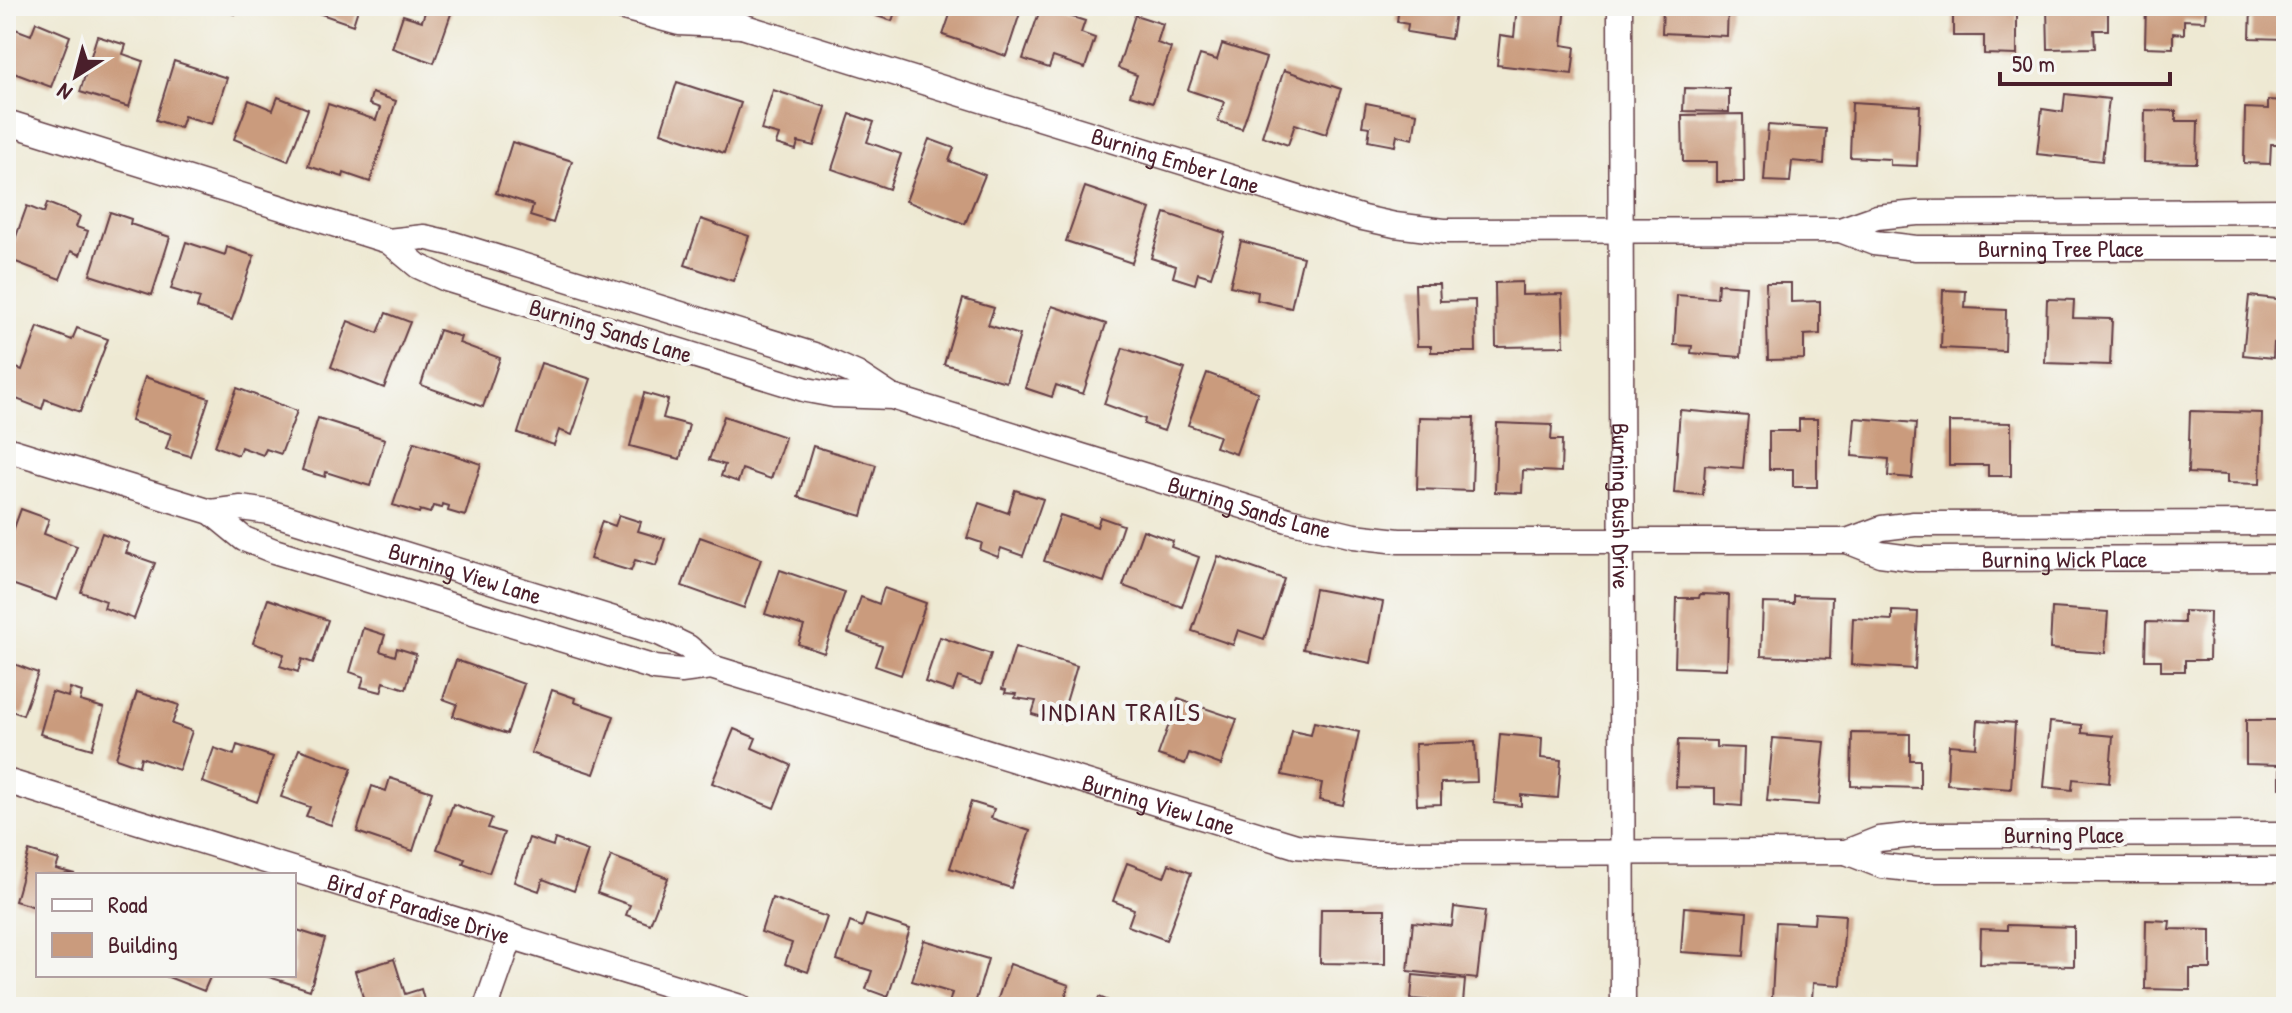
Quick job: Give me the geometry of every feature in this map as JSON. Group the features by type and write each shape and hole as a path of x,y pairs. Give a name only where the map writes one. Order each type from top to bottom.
{"street":[{"name":"Burning Ember Lane","path":"616,6 679,23 742,26 1379,222 1444,231 1621,230"},
{"name":"Burning Ember Lane","path":"717,6 742,26"},
{"name":"Burning Bush Drive","path":"1620,6 1623,1007"},
{"name":"Burning Sands Lane","path":"6,122 388,241 418,266 446,279 792,386 834,395 892,397"},
{"name":"Burning Tree Place","path":"1621,230 1840,230 1877,217 1917,213 2286,211"},
{"name":"Burning Tree Place","path":"1840,230 1874,243 1916,248 2286,248"},
{"name":"Burning Sands Lane","path":"388,241 424,237 438,239 814,355 844,367 892,397 1254,511 1354,536 1399,541 1621,541"},
{"name":"Burning View Lane","path":"6,449 211,512 244,539 274,551 655,668 681,671 711,667"},
{"name":"Burning View Lane","path":"211,512 256,509 314,526 659,633 688,647 711,667 1296,846 1370,853 1622,853"},
{"name":"Burning Wick Place","path":"1621,541 1847,541 1882,528 1914,524 2286,523"},
{"name":"Burning Wick Place","path":"1847,541 1880,554 1918,559 2286,558"},
{"name":"Bird of Paradise Drive","path":"6,781 740,1007"},
{"name":"Burning Place","path":"1622,853 1846,852 1879,839 1916,835 2286,834"},
{"name":"Burning Place","path":"1846,852 1882,866 1919,870 2286,870"},
{"path":"486,1007 511,936"}],"building":[{"path":"213,6 237,6 234,14"},
{"path":"298,6 359,6 353,25"},
{"path":"427,6 453,8 434,63 392,48 403,15 422,21"},
{"path":"870,6 897,6 892,21 867,13"},
{"path":"953,6 1000,6 1020,13 1006,56 943,35"},
{"path":"1399,6 1456,6 1451,39 1407,32 1408,24 1397,22"},
{"path":"1517,6 1566,6 1562,45 1575,47 1572,74 1497,65 1500,35 1514,37"},
{"path":"1663,6 1728,6 1727,36 1662,33"},
{"path":"1953,6 2017,6 2017,55 1984,54 1984,36 1953,36"},
{"path":"2047,6 2108,6 2108,30 2094,30 2095,48 2048,49"},
{"path":"2146,6 2206,6 2205,21 2184,20 2184,34 2173,33 2173,48 2145,47"},
{"path":"2251,6 2286,6 2286,39 2250,38"},
{"path":"1041,7 1085,21 1081,33 1095,38 1085,68 1053,57 1049,68 1023,59"},
{"path":"1135,15 1163,24 1157,43 1171,48 1153,102 1130,95 1137,75 1118,68"},
{"path":"36,22 70,36 51,87 6,70 6,37 10,27 31,35"},
{"path":"97,36 126,45 123,54 143,61 129,107 80,92"},
{"path":"1222,44 1266,58 1242,129 1218,121 1224,102 1188,90 1200,55 1217,60"},
{"path":"174,61 227,78 212,124 184,116 180,128 156,120"},
{"path":"1284,70 1341,89 1326,134 1295,124 1288,145 1262,136"},
{"path":"677,82 741,103 724,153 661,132"},
{"path":"1684,88 1729,89 1729,112 1683,111"},
{"path":"773,90 826,107 814,146 798,142 796,150 776,144 779,135 761,130"},
{"path":"372,93 396,101 370,182 308,166 328,104 376,120 380,108 369,104"},
{"path":"2065,94 2109,99 2102,161 2037,154 2042,109 2063,112"},
{"path":"278,97 308,109 288,161 234,139 249,100 273,110"},
{"path":"2268,100 2286,101 2286,144 2271,144 2270,164 2244,163 2245,108 2268,109"},
{"path":"1852,102 1920,106 1917,166 1890,165 1890,159 1850,157"},
{"path":"1366,103 1417,113 1413,139 1397,135 1395,146 1368,141 1370,127 1362,126"},
{"path":"2145,110 2176,111 2176,121 2198,121 2197,163 2144,162"},
{"path":"850,114 874,122 867,142 901,154 889,189 832,169"},
{"path":"1743,114 1744,182 1717,182 1717,162 1683,162 1682,115"},
{"path":"1768,125 1826,129 1824,164 1792,161 1790,182 1764,181"},
{"path":"929,139 954,148 949,161 985,175 965,224 906,201"},
{"path":"512,142 572,161 553,223 530,216 533,205 496,193"},
{"path":"1085,187 1150,209 1132,263 1066,241"},
{"path":"47,203 80,216 76,227 88,231 80,255 71,251 60,279 8,259 27,206 44,213"},
{"path":"110,212 131,219 130,224 170,237 152,295 90,275"},
{"path":"1165,213 1225,233 1211,277 1198,273 1195,284 1173,277 1176,266 1151,258"},
{"path":"701,219 749,236 733,281 685,265"},
{"path":"1241,241 1303,257 1291,308 1257,300 1258,292 1230,286"},
{"path":"186,242 225,255 227,247 254,256 232,320 197,308 200,298 171,289"},
{"path":"1522,282 1522,295 1562,294 1564,346 1496,347 1495,283"},
{"path":"1766,283 1791,283 1791,302 1820,301 1820,334 1804,335 1804,359 1768,360"},
{"path":"1415,284 1439,284 1440,301 1475,300 1476,352 1431,352 1431,346 1417,346"},
{"path":"1718,284 1746,286 1741,357 1691,353 1692,346 1674,345 1677,295 1717,298"},
{"path":"1943,290 1966,291 1965,308 2006,310 2005,351 1941,348"},
{"path":"2249,296 2286,300 2286,345 2274,343 2273,358 2243,355"},
{"path":"963,299 994,308 988,325 1020,335 1006,382 944,364"},
{"path":"2047,299 2074,300 2073,318 2112,319 2110,365 2045,363"},
{"path":"1052,306 1106,324 1083,394 1056,385 1052,397 1025,388"},
{"path":"386,313 410,322 384,388 331,367 348,321 378,333"},
{"path":"38,327 72,340 77,328 108,339 80,412 45,399 42,409 6,395 14,367 22,370"},
{"path":"439,330 461,337 459,343 500,358 483,407 421,385"},
{"path":"1123,348 1185,369 1164,431 1144,424 1145,419 1104,404"},
{"path":"541,363 591,379 572,435 559,430 554,445 518,433"},
{"path":"1207,373 1258,392 1236,454 1215,447 1219,436 1188,425"},
{"path":"145,377 209,398 190,456 166,449 171,434 131,421"},
{"path":"237,388 297,411 281,454 266,449 263,455 241,447 238,455 215,446"},
{"path":"644,393 668,400 663,418 689,425 680,459 630,446"},
{"path":"1680,410 1748,416 1743,468 1705,465 1703,495 1674,493"},
{"path":"2190,411 2262,413 2260,484 2227,483 2227,475 2188,473"},
{"path":"724,416 785,437 771,479 742,469 738,482 721,476 725,465 709,460"},
{"path":"1419,417 1474,418 1472,491 1417,489"},
{"path":"318,418 385,439 370,486 326,472 325,477 302,470"},
{"path":"1855,418 1916,423 1912,478 1888,476 1889,459 1852,456"},
{"path":"1799,419 1817,419 1817,487 1793,487 1793,469 1769,469 1769,431 1799,431"},
{"path":"1949,422 2011,423 2011,476 1988,476 1988,465 1949,465"},
{"path":"1497,423 1552,425 1551,440 1562,440 1561,472 1523,470 1522,493 1495,492"},
{"path":"414,442 481,464 465,516 448,511 449,506 443,504 442,508 433,506 430,513 393,505"},
{"path":"813,446 876,465 862,516 798,497"},
{"path":"1015,490 1043,499 1023,556 1001,548 998,557 980,550 982,543 967,538 979,503 1008,513"},
{"path":"21,509 49,519 44,534 77,546 57,600 6,582 6,550"},
{"path":"619,515 641,522 638,531 665,539 656,566 635,560 631,571 590,559 602,521 615,526"},
{"path":"1060,515 1097,527 1100,517 1123,525 1104,582 1044,561"},
{"path":"1143,530 1173,541 1171,547 1199,557 1182,607 1123,586"},
{"path":"102,533 129,543 126,553 155,563 134,619 104,608 106,601 81,592"},
{"path":"700,537 761,559 744,608 682,586"},
{"path":"1218,556 1284,579 1264,639 1238,630 1233,645 1192,631"},
{"path":"780,570 845,592 824,653 798,644 804,626 765,614"},
{"path":"884,588 926,603 901,675 875,666 882,646 848,633 861,597 879,604"},
{"path":"1315,589 1383,602 1371,663 1303,649"},
{"path":"1700,594 1729,595 1727,669 1675,667 1677,598 1699,598"},
{"path":"1794,596 1832,597 1830,659 1761,656 1763,603 1794,604"},
{"path":"268,599 328,620 313,663 302,659 298,672 280,666 284,654 253,643"},
{"path":"2052,608 2108,612 2105,653 2050,649"},
{"path":"1892,611 1918,612 1915,669 1851,665 1853,618 1892,620"},
{"path":"2184,611 2210,612 2209,660 2185,660 2185,671 2161,671 2161,660 2145,660 2146,622 2184,623"},
{"path":"363,628 385,635 380,651 395,656 397,648 416,654 406,689 384,682 381,692 361,687 364,677 350,672"},
{"path":"940,637 991,654 981,685 958,677 953,691 925,682"},
{"path":"1015,647 1077,666 1060,722 1032,714 1036,701 1015,698 1016,694 1005,693 1006,690 1002,689"},
{"path":"456,660 524,684 507,734 453,716 457,704 443,699"},
{"path":"6,661 38,673 23,715 6,709"},
{"path":"70,688 82,692 80,701 104,708 92,749 40,734 52,692 68,697"},
{"path":"552,690 575,698 574,702 614,716 594,774 531,753"},
{"path":"137,692 179,705 172,724 192,731 179,770 141,757 139,766 116,758"},
{"path":"1178,699 1237,719 1221,765 1189,753 1185,764 1158,755"},
{"path":"1978,720 2015,723 2011,789 1947,784 1949,745 1976,747"},
{"path":"2246,720 2286,720 2286,788 2280,788 2280,765 2246,764"},
{"path":"1314,722 1359,732 1343,805 1319,800 1322,783 1282,775 1292,731 1311,735"},
{"path":"2050,722 2082,725 2082,733 2113,736 2109,783 2073,779 2072,790 2044,787"},
{"path":"734,729 756,738 752,748 791,765 774,808 712,783"},
{"path":"1852,733 1910,734 1910,760 1920,760 1920,788 1851,786"},
{"path":"1500,734 1542,738 1541,758 1561,760 1558,798 1521,795 1521,806 1494,803"},
{"path":"1773,738 1825,742 1819,805 1767,801"},
{"path":"1678,740 1716,741 1716,747 1744,748 1742,806 1715,804 1715,788 1676,787"},
{"path":"1475,742 1477,782 1441,783 1441,804 1417,805 1415,744"},
{"path":"237,745 273,757 257,802 202,782 214,748 234,755"},
{"path":"299,749 352,768 331,825 306,816 310,807 281,797"},
{"path":"390,778 432,792 413,851 357,832 372,786 386,791"},
{"path":"971,802 994,809 991,818 1030,831 1011,888 950,868"},
{"path":"453,804 492,818 488,828 504,833 489,873 463,863 465,859 437,849"},
{"path":"529,838 553,846 555,839 588,851 574,891 543,879 539,891 514,882"},
{"path":"29,851 59,860 56,869 71,873 36,873 36,907 15,901"},
{"path":"611,856 668,878 650,924 626,915 630,905 597,893"},
{"path":"1127,863 1164,877 1169,864 1191,873 1166,940 1128,926 1134,909 1113,901"},
{"path":"772,898 827,917 808,972 785,964 792,943 761,932"},
{"path":"1454,907 1485,911 1477,979 1408,971 1413,922 1452,926"},
{"path":"1684,907 1747,912 1744,956 1681,952"},
{"path":"1321,909 1385,909 1385,964 1320,963"},
{"path":"1815,913 1845,915 1841,985 1813,983 1812,1000 1772,998 1776,922 1814,924"},
{"path":"866,915 910,929 888,997 866,989 872,971 837,960 850,922 862,927"},
{"path":"2146,920 2170,921 2169,929 2211,930 2211,969 2190,969 2190,990 2145,989"},
{"path":"2007,925 2074,927 2074,966 1980,964 1981,929 2007,930"},
{"path":"296,930 325,939 310,990 269,977 296,977"},
{"path":"924,940 988,959 974,1007 948,1007 952,993 912,981"},
{"path":"394,959 405,994 421,989 426,1007 366,1007 355,971"},
{"path":"1010,964 1069,985 1062,1007 995,1007"},
{"path":"1413,975 1465,980 1463,1003 1411,999"},
{"path":"168,977 210,977 204,991"},
{"path":"1099,997 1123,1007 1094,1007"},
{"path":"85,999 109,1006 109,1007 82,1007"}],"district":[{"name":"INDIAN TRAILS","path":"1121,711"}]}
